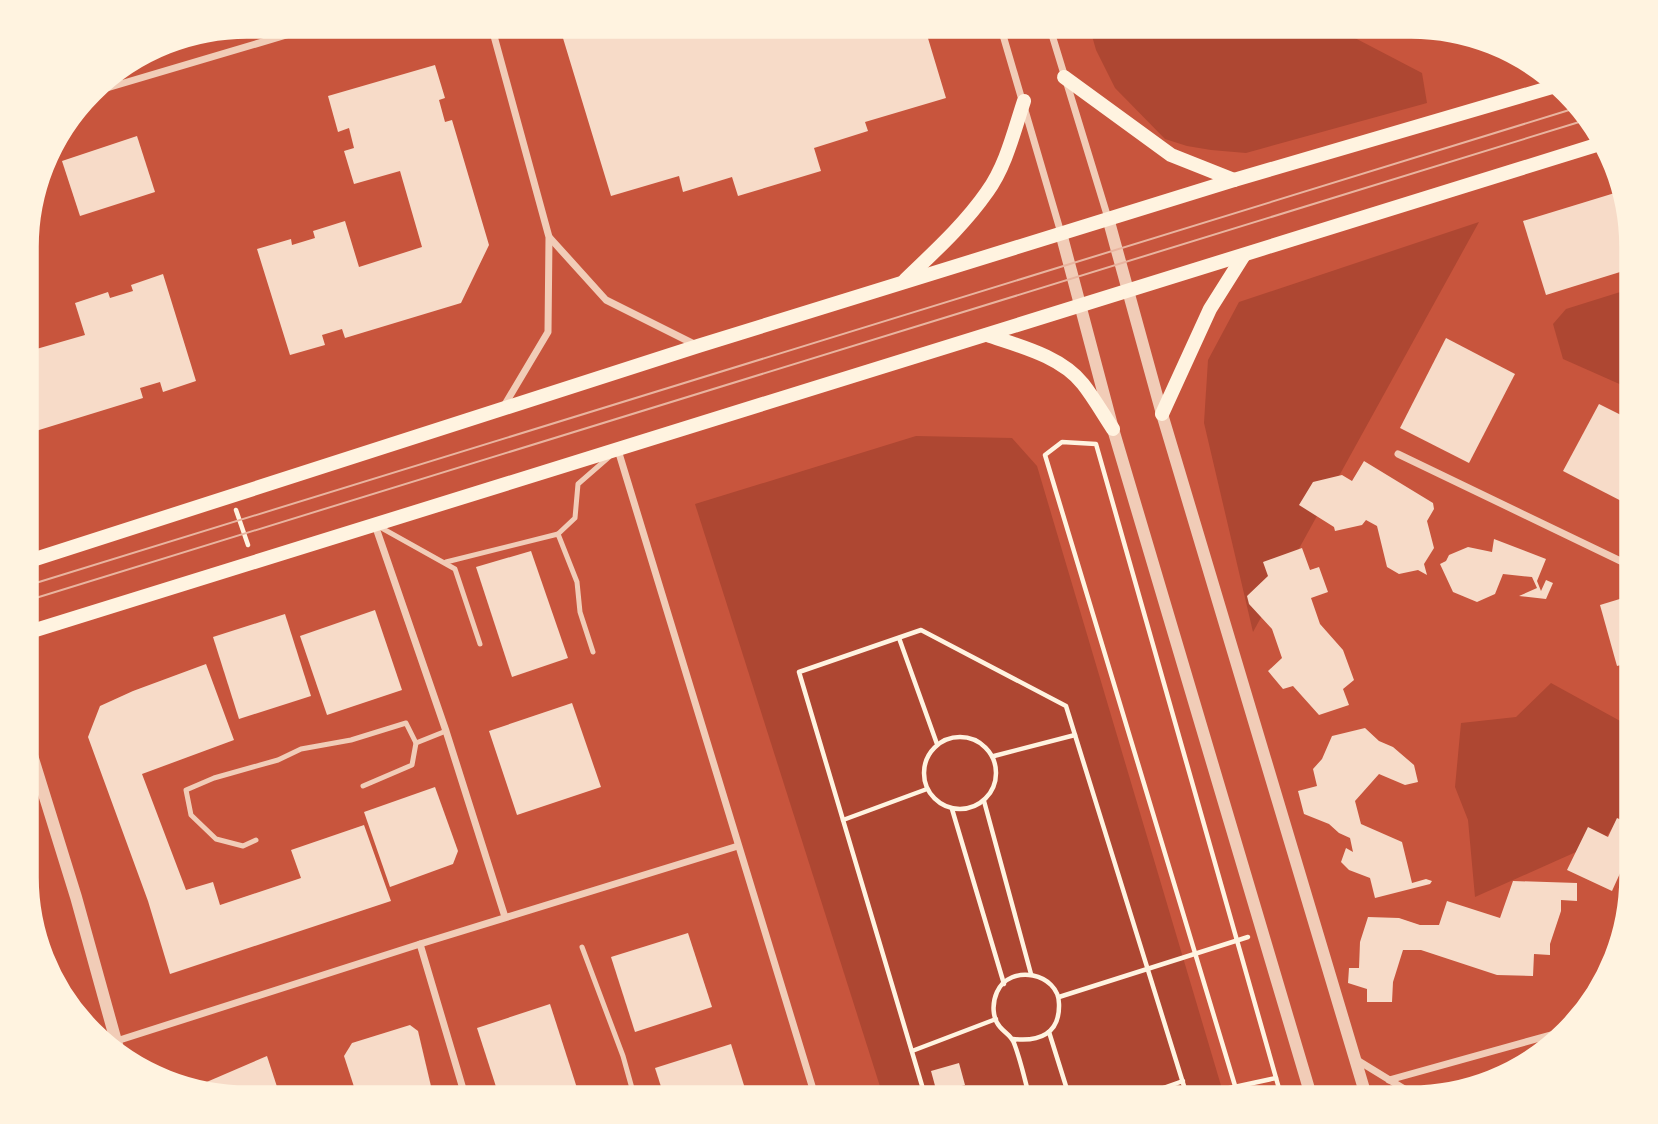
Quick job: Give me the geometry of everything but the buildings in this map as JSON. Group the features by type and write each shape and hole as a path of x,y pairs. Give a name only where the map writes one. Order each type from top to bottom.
{"main road":[{"path":"1064,77 1171,155 1234,180"},
{"path":"37,558 698,346 1108,218 1549,88"},
{"path":"902,283 948,238 988,191 1004,160 1024,101"},
{"path":"37,631 1595,146"},
{"path":"1162,414 1210,309 1244,255"},
{"path":"987,335 1049,359 1069,372 1082,382 1114,429"}],"street":[{"path":"119,80 273,37"},
{"path":"494,37 549,237 548,332 503,409"},
{"path":"1004,37 1024,101 1114,429 1308,1087"},
{"path":"1052,37 1363,1087"},
{"path":"549,237 606,300 698,346"},
{"path":"618,450 812,1087"},
{"path":"1398,454 1621,561"},
{"path":"375,525 446,732 505,917"},
{"path":"37,771 76,897 108,1034"},
{"path":"117,1042 738,845"},
{"path":"420,944 462,1087"},
{"path":"1390,1080 1550,1035"},
{"path":"1354,1058 1401,1087"}],"lane":[{"path":"446,562 558,534 575,518 578,484 618,450"},
{"path":"375,525 455,569 480,644"},
{"path":"558,534 576,582 580,612 593,652"},
{"path":"256,840 243,846 216,839 191,814 186,790 214,778 278,760 301,749 351,740 406,723 416,743 412,765 363,786"},
{"path":"416,743 446,732"},
{"path":"582,947 623,1056 632,1087"}],"path":[{"path":"1276,1077 1235,1087 1045,455 1062,442 1096,444 1237,939 1276,1077 1279,1087"},
{"path":"232,496 253,563"},
{"path":"922,1087 799,672 921,630 1066,706 1185,1087"},
{"path":"899,638 937,744"},
{"path":"993,757 1075,735"},
{"path":"952,737 968,737 983,743 993,757 997,772 994,788 984,801 969,809 952,809 937,802 927,789 923,773 927,757 937,744 952,737"},
{"path":"843,820 927,789"},
{"path":"984,801 1031,974"},
{"path":"952,809 1004,984"},
{"path":"1059,997 1237,939 1263,934"},
{"path":"1013,1039 1032,1041 1049,1032 1059,1017 1059,997 1048,981 1031,974 1012,977 998,990 993,1008 998,1026 1013,1039 1027,1087"},
{"path":"912,1051 996,1018"},
{"path":"1049,1032 1065,1087"},
{"path":"1166,1087 1183,1081"}],"shaded area":[{"path":"1092,37 1353,37 1422,73 1427,103 1246,153 1211,150 1165,139 1115,88"},
{"path":"1479,222 1253,632 1204,423 1208,360 1239,302"},
{"path":"1621,292 1621,385 1563,359 1553,324 1566,309"},
{"path":"916,436 1012,438 1037,466 1221,1087 880,1087 695,504"},
{"path":"1551,683 1621,721 1621,814 1605,839 1475,897 1468,820 1455,787 1461,723 1516,717"}],"tram line":[{"path":"37,583 1570,110"},
{"path":"37,598 1580,122"}]}
